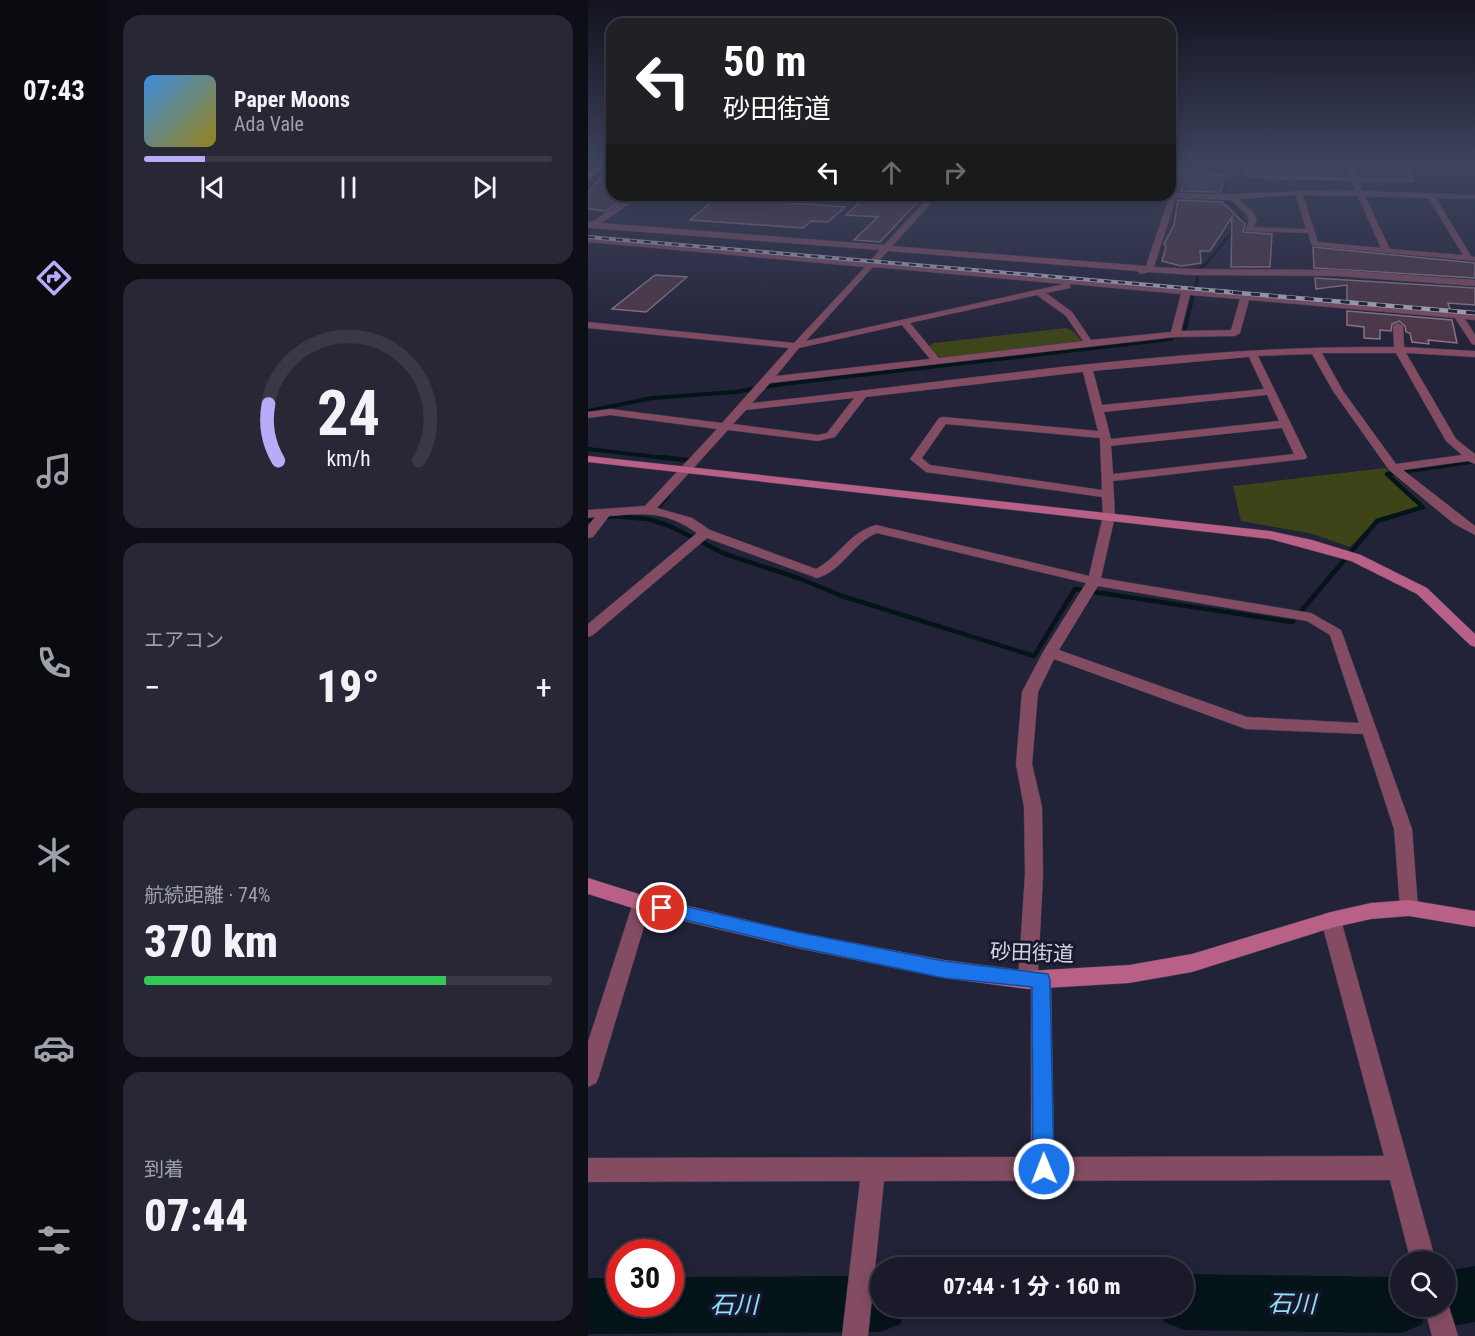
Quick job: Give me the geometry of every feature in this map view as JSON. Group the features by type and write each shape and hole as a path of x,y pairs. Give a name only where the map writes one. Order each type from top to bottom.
{"street":[{"path":"607,226 1193,272 1337,273 1475,283"},
{"path":"649,509 907,226"},
{"path":"1149,269 1162,226"},
{"path":"1250,226 1248,230 1311,231"},
{"path":"1310,226 1315,244 1472,259"},
{"path":"1375,226 1386,249"},
{"path":"1451,226 1472,259"},
{"path":"588,240 1475,317"},
{"path":"588,325 796,346 1149,269"},
{"path":"1040,292 1069,314 1089,344"},
{"path":"1175,334 1186,292"},
{"path":"766,380 1175,334 1235,333 1245,298"},
{"path":"1458,316 1471,331 1475,342"},
{"path":"905,322 937,361"},
{"path":"1398,326 1399,350 1452,441 1473,458"},
{"path":"743,407 1087,368 1252,353 1399,350 1475,354"},
{"path":"1316,351 1338,391 1393,468 1457,520 1475,531"},
{"path":"1108,478 1301,456 1252,353"},
{"path":"1044,1169 1034,980 1033,807 1024,764 1026,723 1030,692 1050,652 1094,581 1108,516 1105,439 1087,368"},
{"path":"1098,409 1270,392"},
{"path":"588,415 610,412 818,438 831,435 862,395"},
{"path":"1107,494 926,468 916,459 943,420 1105,439 1285,424"},
{"path":"1393,468 1473,458"},
{"path":"588,459 1270,535 1307,543 1356,558 1422,591 1475,642"},
{"path":"588,514 649,509 688,521 705,533 817,574 827,570 865,532 876,529 1094,581 1311,616 1336,633 1403,830 1409,908"},
{"path":"588,534 605,513"},
{"path":"588,632 705,533"},
{"path":"1050,652 1246,723 1369,729"},
{"name":"砂田街道","path":"588,886 642,903 797,940 944,969 1034,980 1129,974 1192,963 1331,920 1371,911 1409,908 1475,919"},
{"path":"588,1076 642,903"},
{"path":"1331,920 1421,1251"},
{"path":"588,1170 1397,1168"},
{"path":"855,1336 873,1170"},
{"path":"1440,1317 1445,1336"}],"green space":[{"path":"1066,328 1073,331 1081,340 1076,343 944,358 938,356 929,346 934,343"},
{"path":"1385,468 1426,506 1374,522 1350,547 1313,534 1241,521 1233,486"}],"building":[{"path":"868,226 895,226 880,242 854,240"},
{"path":"1173,226 1226,226 1210,251 1200,251 1201,263 1181,266 1162,261 1166,247 1164,244"},
{"path":"1232,226 1244,226 1243,232 1272,234 1270,267 1231,267"},
{"path":"1313,247 1475,263 1475,278 1314,268"},
{"path":"655,275 687,277 646,312 612,309"},
{"path":"1315,278 1475,288 1475,305 1448,303 1450,310 1347,301 1347,285 1316,289"},
{"path":"1347,311 1452,320 1457,343 1428,340 1429,344 1412,342 1410,333 1406,332 1405,326 1399,321 1392,324 1391,331 1380,330 1380,339 1364,338 1364,327 1347,325"}],"waterway":[{"path":"1194,292 1200,268 1207,263 1237,226"},
{"path":"1185,328 1194,291"},
{"path":"588,411 652,398 735,392 783,384 1171,339"},
{"path":"588,449 674,459"},
{"path":"661,457 695,461"},
{"path":"588,520 614,516 648,519 670,526 725,554 801,579 842,596 1034,656 1075,589 1292,622 1377,521 1423,507 1387,474 1475,461"},
{"path":"653,513 668,495"},
{"name":"石川","path":"1456,1297 1475,1294"},
{"name":"石川","path":"1194,1302 1390,1305"},
{"name":"石川","path":"588,1306 870,1304"}],"railway":[{"path":"588,237 1232,292"},
{"path":"1215,291 1475,313"}],"route":[{"path":"662,908 797,940 944,969 988,976 1041,980 1044,1169"}]}
